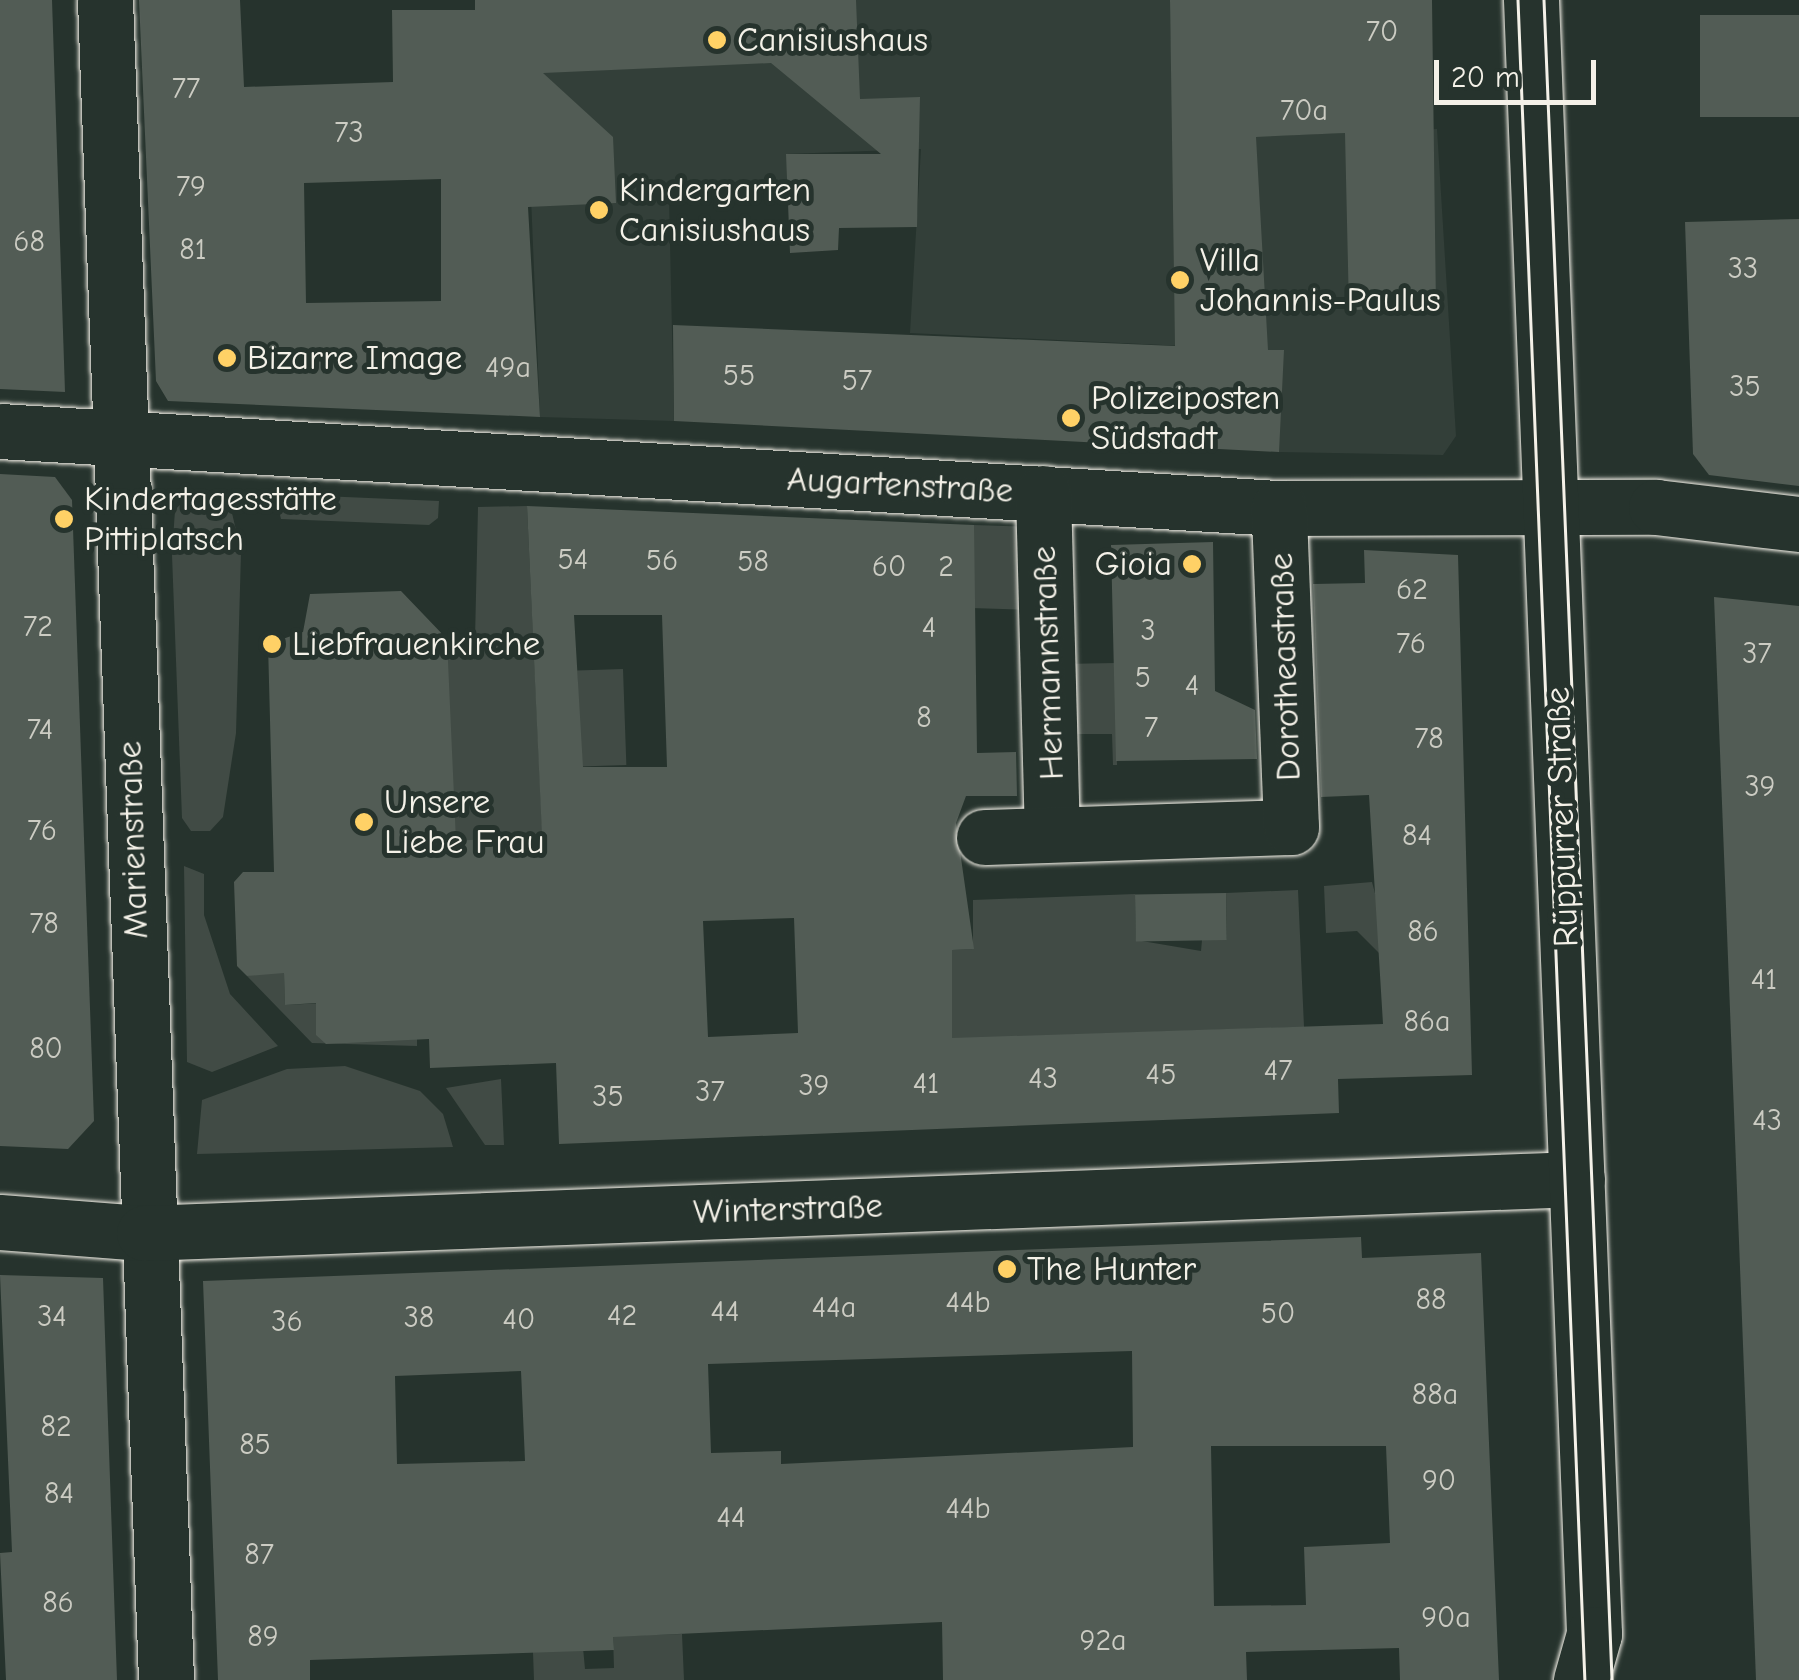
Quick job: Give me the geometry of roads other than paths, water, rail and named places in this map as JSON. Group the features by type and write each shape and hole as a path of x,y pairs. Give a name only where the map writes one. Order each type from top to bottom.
{"street":[{"name":"Marienstraße","path":"105,0 122,438 144,1232 166,1680"},
{"name":"Rüppurrer Straße","path":"1531,0 1597,1665"},
{"name":"Augartenstraße","path":"0,431 1279,508 1656,507 1799,524"},
{"name":"Hermannstraße","path":"1043,493 1052,833"},
{"name":"Dorotheastraße","path":"1052,833 1291,827 1279,508"},
{"path":"984,837 1052,833"},
{"name":"Winterstraße","path":"0,1222 144,1232 1577,1178"}],"tram line":[{"path":"1518,0 1585,1680"},
{"path":"1544,0 1612,1680"}],"place":[{"name":"Canisiushaus","path":"717,40"},
{"name":"Kindergarten Canisiushaus","path":"599,210"},
{"name":"Villa Johannis-Paulus","path":"1180,280"},
{"name":"Bizarre Image","path":"227,358"},
{"name":"Polizeiposten Südstadt","path":"1071,418"},
{"name":"Kindertagesstätte Pittiplatsch","path":"64,519"},
{"name":"Gioia","path":"1192,564"},
{"name":"Liebfrauenkirche","path":"272,644"},
{"name":"Unsere Liebe Frau","path":"364,822"},
{"name":"The Hunter","path":"1007,1269"}]}
